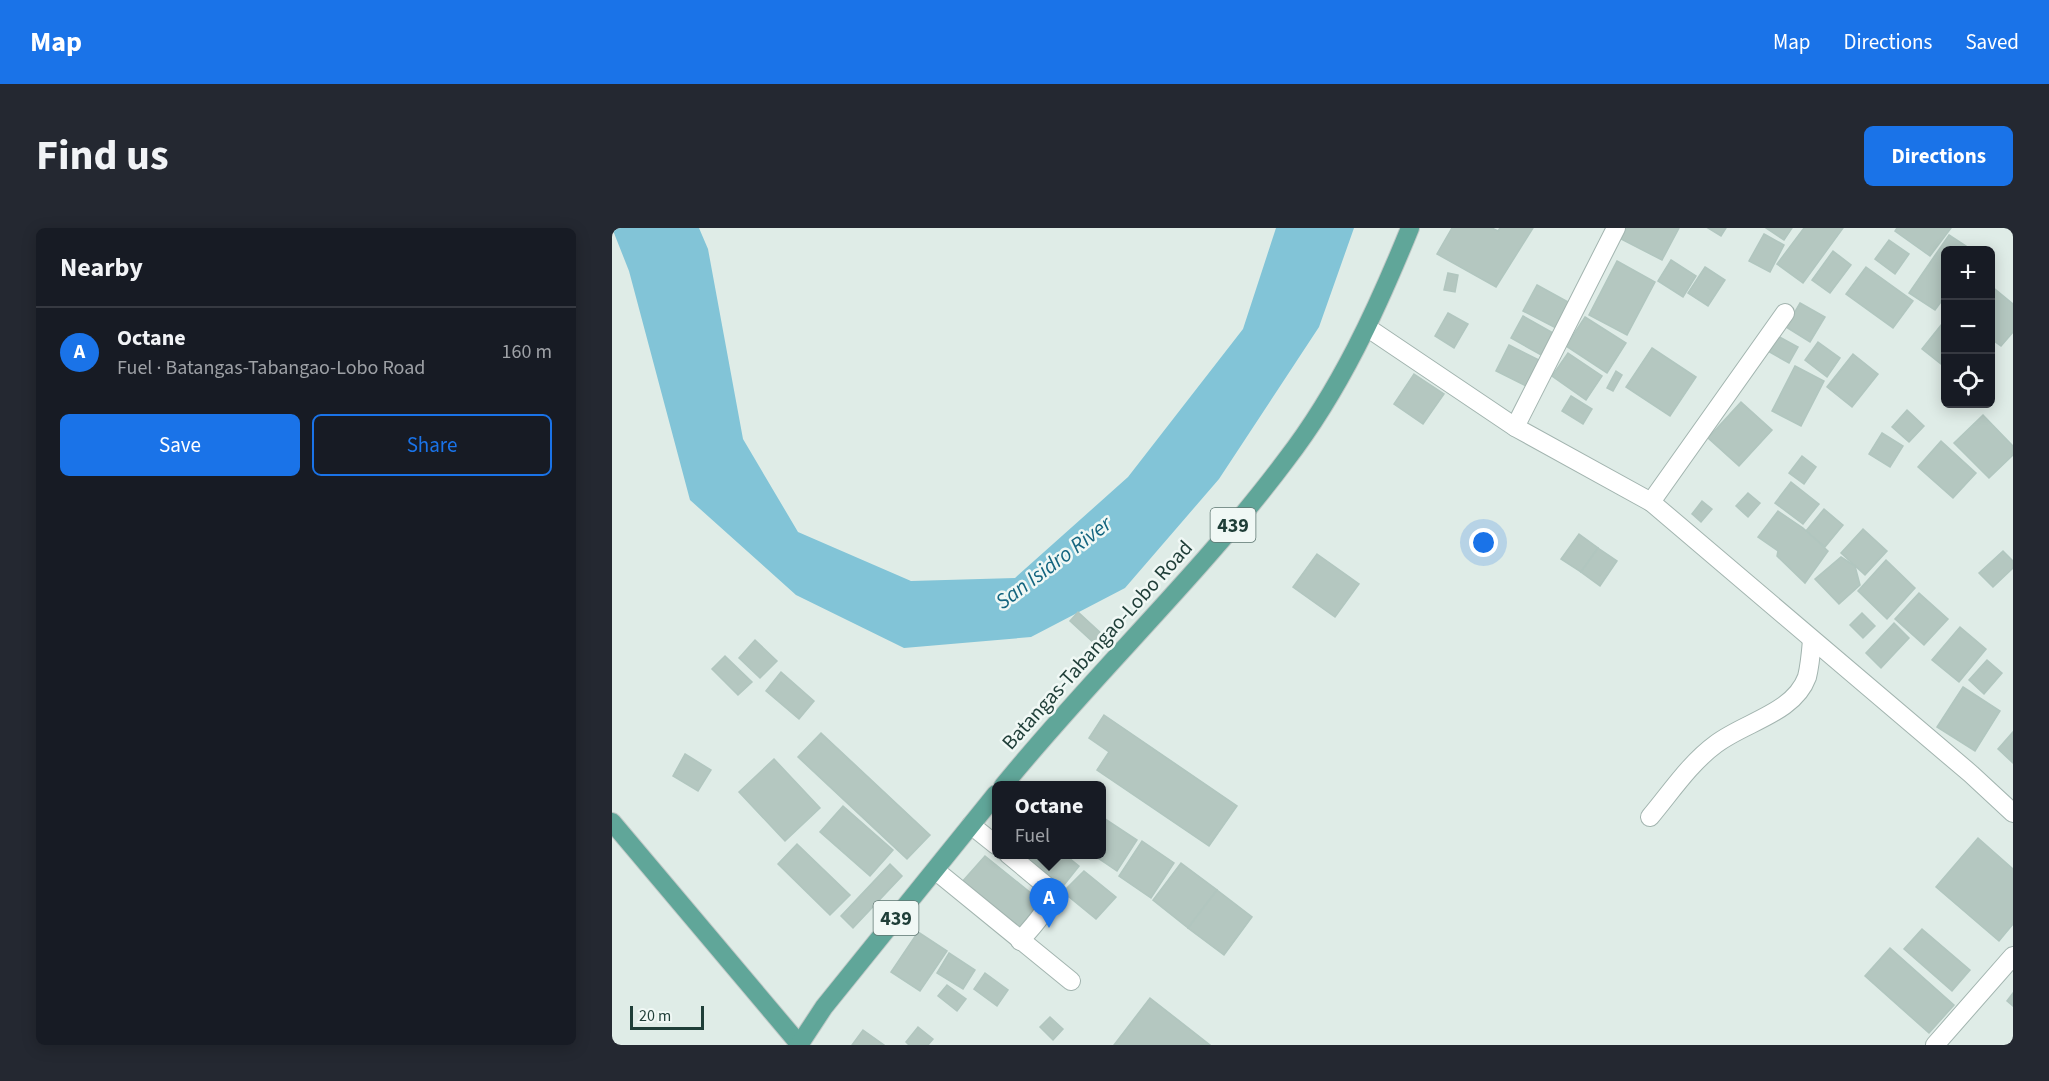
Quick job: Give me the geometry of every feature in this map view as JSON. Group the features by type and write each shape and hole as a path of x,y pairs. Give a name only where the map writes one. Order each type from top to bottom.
{"main road":[{"name":"Batangas-Tabangao-Lobo Road","path":"1007,781 1221,540 1287,459 1332,390 1368,328 1410,228"},
{"name":"439","path":"800,1045 824,1007 992,799"},
{"path":"612,822 800,1045"}],"street":[{"path":"1515,427 1616,228"},
{"path":"1651,502 1785,313"},
{"path":"1368,328 1515,427 1651,502 1971,774 2013,813"},
{"path":"1650,817 1699,759 1715,744 1744,725 1786,706 1800,692 1807,675 1812,640"},
{"path":"971,825 992,842"},
{"path":"1013,859 1050,889 1051,897 1046,909 1020,942"},
{"path":"935,870 1020,942 1071,981"},
{"path":"1935,1045 2013,956"}],"water":[{"name":"San Isidro River","path":"612,228 699,228 708,249 743,439 798,532 911,581 1015,578 1128,477 1243,329 1276,228 1354,228 1319,327 1219,479 1125,588 1031,637 904,648 796,595 690,500 629,271"}],"building":[{"path":"1452,228 1492,228 1498,231 1500,228 1533,228 1496,287 1437,254"},
{"path":"1627,228 1679,228 1662,260 1621,239"},
{"path":"1708,228 1726,228 1721,236"},
{"path":"1766,228 1792,228 1784,240"},
{"path":"1804,228 1843,228 1803,283 1777,264"},
{"path":"1897,228 1951,228 1930,256 1895,231"},
{"path":"1764,234 1784,245 1770,272 1749,261"},
{"path":"1949,235 1966,246 1941,246"},
{"path":"1889,240 1909,254 1895,274 1875,259"},
{"path":"1941,247 1941,302 1935,310 1909,293"},
{"path":"1833,251 1851,265 1830,293 1812,280"},
{"path":"1671,260 1696,276 1683,297 1658,281"},
{"path":"1617,261 1655,282 1627,335 1589,315"},
{"path":"1705,267 1725,280 1708,306 1688,293"},
{"path":"1866,267 1913,301 1893,328 1846,294"},
{"path":"1448,273 1458,275 1455,292 1444,290"},
{"path":"1537,285 1570,303 1556,328 1523,311"},
{"path":"1995,289 2013,304 2013,332 2001,346 1995,342"},
{"path":"1800,303 1825,317 1810,342 1786,327"},
{"path":"1448,313 1468,324 1454,348 1435,336"},
{"path":"1523,316 1555,334 1543,356 1511,338"},
{"path":"1585,317 1626,343 1607,373 1566,346"},
{"path":"1941,325 1941,364 1922,349"},
{"path":"1774,334 1798,347 1789,363 1766,350"},
{"path":"1818,342 1840,358 1827,377 1805,360"},
{"path":"1509,345 1543,362 1530,388 1496,371"},
{"path":"1652,348 1696,377 1670,416 1626,387"},
{"path":"1568,353 1602,376 1586,400 1552,376"},
{"path":"1853,354 1878,374 1852,407 1827,387"},
{"path":"1795,366 1824,381 1801,426 1772,411"},
{"path":"1616,371 1622,375 1613,391 1607,388"},
{"path":"1414,374 1444,394 1423,424 1394,404"},
{"path":"1571,396 1592,409 1583,424 1562,411"},
{"path":"1741,402 1772,430 1739,466 1708,438"},
{"path":"1907,410 1924,426 1909,442 1892,427"},
{"path":"1983,415 2013,446 2013,455 1989,478 1954,443"},
{"path":"1882,433 1903,446 1890,467 1869,454"},
{"path":"1941,441 1976,473 1953,498 1918,467"},
{"path":"1802,456 1816,467 1804,484 1789,473"},
{"path":"1791,482 1819,504 1803,524 1775,503"},
{"path":"1748,493 1760,503 1748,517 1736,506"},
{"path":"1702,501 1712,509 1701,522 1692,514"},
{"path":"1824,509 1843,525 1825,547 1806,531"},
{"path":"1778,511 1803,528 1828,551 1805,583 1777,556 1778,551 1758,537"},
{"path":"1863,529 1887,551 1865,575 1841,553"},
{"path":"1579,534 1598,548 1581,572 1561,559"},
{"path":"1598,548 1617,561 1600,586 1581,572"},
{"path":"2003,551 2013,561 2013,568 1993,587 1979,573"},
{"path":"1317,554 1359,584 1335,617 1293,587"},
{"path":"1841,557 1855,566 1860,585 1839,604 1815,579"},
{"path":"1886,560 1915,588 1887,619 1858,591"},
{"path":"1919,593 1948,619 1924,645 1895,619"},
{"path":"1078,612 1103,635 1095,644 1070,621"},
{"path":"1862,613 1875,626 1863,638 1850,625"},
{"path":"1894,623 1909,638 1881,668 1866,653"},
{"path":"1960,627 1986,649 1959,682 1932,660"},
{"path":"755,640 777,661 760,678 739,658"},
{"path":"725,656 752,682 738,695 712,669"},
{"path":"1987,660 2002,673 1984,694 1969,680"},
{"path":"781,672 814,701 799,719 766,691"},
{"path":"1963,687 2000,711 1975,751 1937,727"},
{"path":"1104,715 1237,806 1209,846 1097,770 1109,752 1089,738"},
{"path":"2013,732 2013,763 1998,749"},
{"path":"821,733 930,835 907,859 798,757"},
{"path":"685,754 711,770 698,791 673,776"},
{"path":"774,759 820,808 785,841 739,792"},
{"path":"843,806 893,850 870,876 820,832"},
{"path":"1106,820 1137,840 1117,871 1099,859 1106,859"},
{"path":"1978,838 2013,869 2013,924 1999,941 1936,887"},
{"path":"1142,841 1174,863 1151,898 1119,876"},
{"path":"797,844 850,895 830,915 778,864"},
{"path":"985,856 1042,902 1017,930 962,882"},
{"path":"1022,859 1070,859 1079,866 1060,890"},
{"path":"1181,863 1217,890 1188,928 1153,900"},
{"path":"890,864 902,876 853,928 841,916"},
{"path":"1084,871 1116,897 1096,919 1063,892"},
{"path":"1217,890 1252,917 1224,955 1188,928"},
{"path":"1922,929 1970,970 1952,991 1904,949"},
{"path":"918,932 947,951 920,991 891,972"},
{"path":"1890,948 1954,1005 1929,1033 1865,976"},
{"path":"949,953 975,970 963,989 937,973"},
{"path":"985,973 1008,990 997,1006 974,989"},
{"path":"947,985 966,999 957,1011 938,996"},
{"path":"2013,993 2013,1006 2007,1001"},
{"path":"1150,998 1210,1045 1114,1045"},
{"path":"1050,1017 1063,1029 1053,1040 1040,1027"},
{"path":"918,1027 933,1039 928,1045 909,1045 906,1042"},
{"path":"863,1030 884,1045 852,1045"}],"place":[{"name":"Octane","path":"1049,928"}]}
